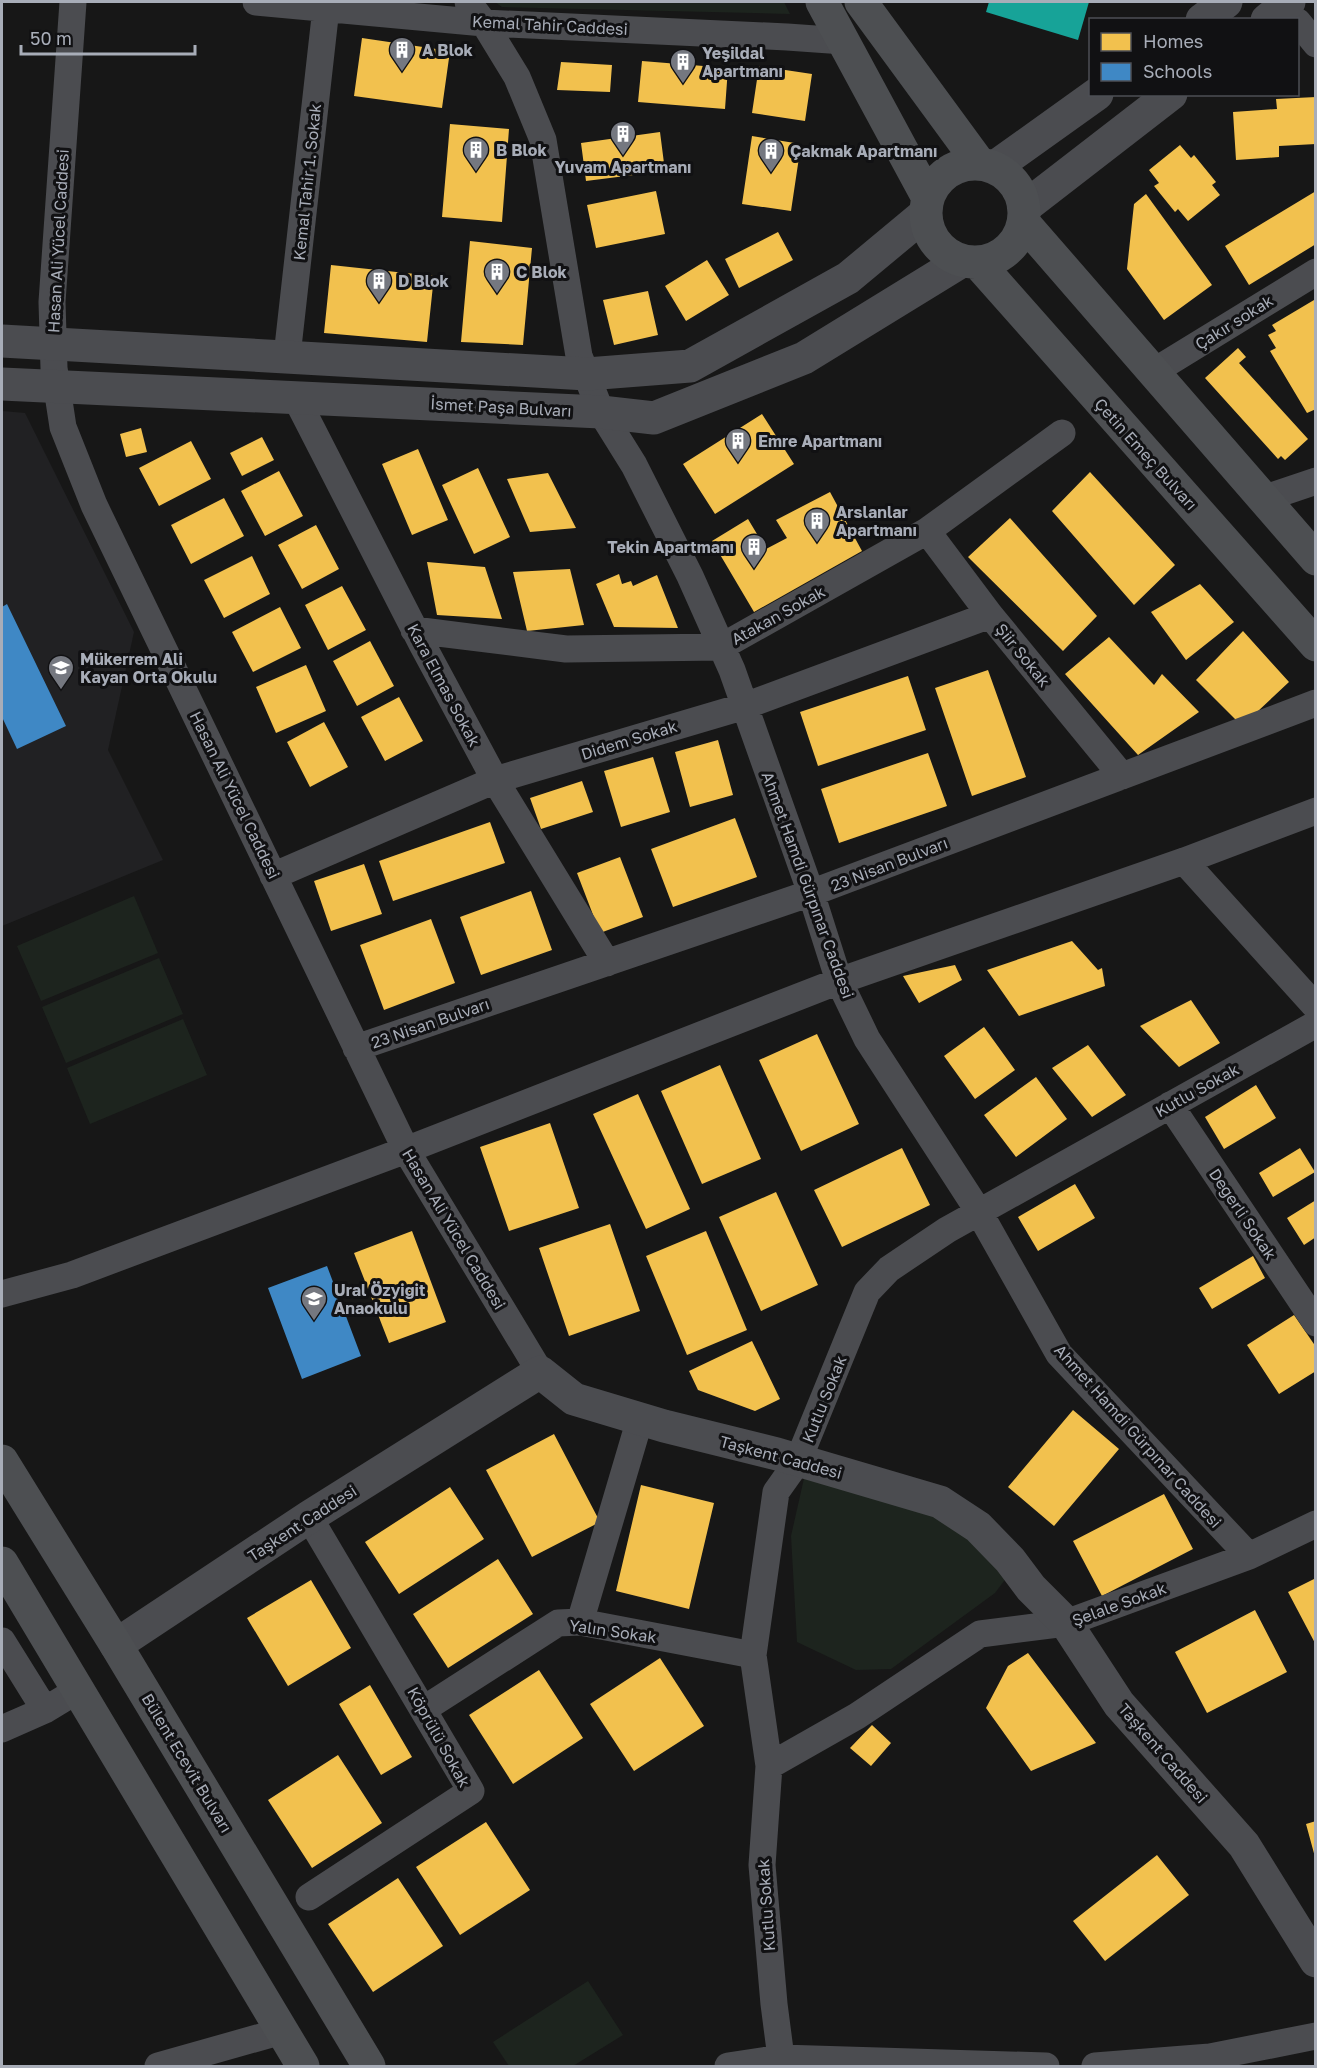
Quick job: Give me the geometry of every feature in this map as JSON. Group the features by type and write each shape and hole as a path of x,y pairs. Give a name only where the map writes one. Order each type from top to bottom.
{"main road":[{"path":"822,2 927,206"},
{"path":"861,2 987,165 1010,177 1020,190 1025,215 1153,372 1316,559"},
{"path":"987,165 962,165 947,172 936,183 927,206 928,229 936,243 948,254 970,262 994,259 1008,251 1018,238 1025,215"},
{"name":"Çetin Emeç Bulvarı","path":"970,262 1316,645"},
{"name":"Bülent Ecevit Bulvarı","path":"2,1461 116,1645 369,2067"},
{"path":"2,1563 303,2067"}],"street":[{"name":"Hasan Ali Yücel Caddesi","path":"73,2 51,302 57,386 63,427 94,505 406,1150 540,1372"},
{"name":"Kemal Tahir Caddesi","path":"256,2 326,8 476,12 844,41"},
{"name":"Kemal Tahir 1. Sokak","path":"287,356 326,8"},
{"name":"Ahmet Hamdi Gürpınar Caddesi","path":"476,12 517,77 543,140 579,356 602,412 634,465 690,576 721,647 745,705 811,893 839,981 867,1038 979,1212 1059,1354 1249,1556"},
{"path":"1299,26 1316,44"},
{"path":"987,165 1094,96"},
{"path":"1025,215 1169,96"},
{"path":"2,341 587,374 690,366 848,278 927,206"},
{"name":"İsmet Paşa Bulvarı","path":"2,384 602,412 654,418 804,358 970,262"},
{"name":"Çakır sokak","path":"1153,372 1316,272"},
{"name":"Kara Elmas Sokak","path":"296,398 414,630 495,780 607,963"},
{"name":"Atakan Sokak","path":"414,630 566,649 721,647 927,531 1062,433"},
{"path":"1263,499 1316,481"},
{"name":"Şiir Sokak","path":"927,531 990,615 1122,776"},
{"name":"Didem Sokak","path":"273,876 495,780 745,705 990,615"},
{"name":"23 Nisan Bulvarı","path":"357,1048 811,893 1316,703"},
{"path":"2,1294 72,1275 406,1150 839,981 1184,861 1316,811"},
{"path":"1184,861 1316,1007"},
{"name":"Kutlu Sokak","path":"781,2058 762,1865 769,1766 753,1655 776,1492 798,1461 867,1292 889,1269 947,1230 1316,1024"},
{"name":"Değerli Sokak","path":"1170,1105 1316,1323"},
{"name":"Taşkent Caddesi","path":"116,1645 309,1517 540,1372 574,1399 640,1419 777,1454 940,1502 978,1527 1010,1560 1031,1588 1066,1623 1119,1704 1244,1845 1316,1961"},
{"path":"580,1622 640,1419"},
{"name":"Köprülü Sokak","path":"309,1517 471,1791 309,1897"},
{"name":"Şelale Sokak","path":"769,1766 857,1716 980,1634 1066,1623 1249,1556 1316,1524"},
{"name":"Yalın Sokak","path":"424,1709 558,1623 580,1622 753,1655"},
{"path":"2,1641 45,1710"},
{"path":"2,1729 45,1710 78,1690"},
{"path":"158,2067 282,2031"},
{"path":"1095,2067 1210,2057 1316,2036"},
{"path":"728,2067 781,2058 1046,2067"}],"shaded area":[{"path":"495,2 784,2 790,14 502,7"},
{"name":"Mükerrem Ali Kayan Orta Okulu","path":"2,411 25,413 134,632 108,750 163,860 2,926"},
{"path":"134,896 158,953 41,1001 17,946"},
{"path":"159,958 183,1014 66,1063 42,1007"},
{"path":"183,1019 207,1075 90,1124 67,1068"},
{"path":"805,1474 937,1508 1007,1577 995,1593 891,1669 856,1670 797,1642 791,1536"},
{"path":"588,1981 623,2035 573,2066 509,2066 493,2042"}],"building: Homes":[{"name":"A Blok","path":"362,38 450,51 442,108 354,96"},
{"name":"Yeşildal Apartmanı","path":"642,61 728,68 725,109 638,102"},
{"path":"561,62 612,65 610,92 557,90"},
{"path":"759,66 812,74 805,121 752,113"},
{"path":"1316,97 1316,144 1279,146 1279,157 1236,160 1233,112 1277,109 1276,99"},
{"name":"B Blok","path":"450,124 509,129 502,222 442,217"},
{"name":"Yuvam Apartmanı","path":"660,132 665,171 586,181 581,143"},
{"name":"Çakmak Apartmanı","path":"752,136 801,144 791,211 742,204"},
{"path":"1180,145 1191,158 1194,155 1216,182 1212,185 1220,195 1188,221 1178,209 1175,212 1154,186 1159,183 1149,170"},
{"path":"656,191 665,234 596,248 587,205"},
{"path":"1316,191 1316,244 1249,285 1225,246"},
{"path":"1146,194 1212,285 1164,320 1127,269 1134,204"},
{"path":"778,232 793,260 739,288 725,259"},
{"name":"C Blok","path":"470,241 532,248 523,345 461,342"},
{"path":"707,260 729,295 686,321 665,286"},
{"name":"D Blok","path":"331,265 434,276 427,342 324,333"},
{"path":"648,291 658,335 614,345 603,300"},
{"path":"1314,300 1316,302 1316,409 1307,413 1270,351 1276,348 1268,335 1276,331 1272,325"},
{"path":"1238,348 1246,357 1239,363 1308,439 1285,460 1281,456 1278,459 1205,378"},
{"name":"Emre Apartmanı","path":"762,414 794,464 715,514 683,464"},
{"path":"141,428 147,452 126,457 120,434"},
{"path":"262,437 274,460 242,476 230,453"},
{"path":"191,441 211,479 159,506 139,468"},
{"path":"418,449 448,520 412,535 382,464"},
{"path":"478,468 510,537 474,554 442,485"},
{"path":"279,471 303,516 265,536 241,491"},
{"path":"1090,472 1175,565 1134,605 1052,511"},
{"path":"548,473 576,528 530,532 507,479"},
{"path":"830,492 862,551 754,612 712,541 748,519 766,549 787,538 776,520"},
{"path":"224,498 244,536 191,564 171,525"},
{"path":"1010,518 1097,616 1063,651 968,557"},
{"path":"316,525 339,569 302,589 278,545"},
{"path":"252,556 270,594 224,618 204,580"},
{"path":"427,562 485,567 502,619 437,615"},
{"path":"570,569 584,625 527,631 513,572"},
{"path":"619,574 622,584 631,581 633,586 657,575 678,628 614,627 596,584"},
{"path":"1200,584 1234,622 1186,660 1151,612"},
{"path":"342,586 366,630 328,650 305,605"},
{"path":"280,607 301,648 253,672 232,632"},
{"path":"1243,631 1289,682 1242,726 1196,680"},
{"path":"1109,637 1154,685 1162,674 1199,712 1138,755 1065,674"},
{"path":"370,641 394,686 357,706 333,661"},
{"path":"306,665 326,711 276,733 256,687"},
{"path":"988,670 1026,777 972,796 935,688"},
{"path":"908,676 926,730 818,766 800,712"},
{"path":"399,697 423,741 385,761 361,717"},
{"path":"324,722 348,767 310,787 287,742"},
{"path":"718,740 733,795 690,807 675,752"},
{"path":"928,753 947,806 839,843 821,789"},
{"path":"653,757 670,812 621,827 604,771"},
{"path":"582,781 593,812 541,829 530,798"},
{"path":"735,818 757,877 673,907 651,849"},
{"path":"490,822 505,863 393,901 379,861"},
{"path":"620,857 643,917 600,933 577,873"},
{"path":"364,864 382,914 331,931 314,881"},
{"path":"531,891 552,950 481,975 460,917"},
{"path":"431,919 455,983 384,1010 360,945"},
{"path":"1072,941 1098,970 1102,968 1105,986 1019,1016 987,970"},
{"path":"955,965 962,980 919,1003 903,976"},
{"path":"1191,1000 1220,1043 1179,1067 1140,1026"},
{"path":"984,1027 1015,1070 975,1099 944,1056"},
{"path":"817,1034 859,1124 801,1151 759,1060"},
{"path":"1088,1045 1126,1095 1092,1117 1052,1068"},
{"path":"720,1065 761,1159 702,1184 661,1091"},
{"path":"1036,1077 1067,1119 1016,1157 984,1115"},
{"path":"1256,1085 1276,1118 1224,1149 1205,1117"},
{"path":"638,1094 690,1209 646,1229 593,1114"},
{"path":"550,1123 579,1208 509,1231 480,1147"},
{"path":"902,1148 930,1205 842,1247 814,1190"},
{"path":"1300,1148 1315,1172 1273,1197 1259,1173"},
{"path":"1075,1184 1095,1218 1038,1251 1018,1217"},
{"path":"776,1192 818,1285 761,1311 719,1217"},
{"path":"1316,1200 1316,1237 1304,1245 1287,1218"},
{"path":"610,1224 640,1311 569,1336 539,1248"},
{"path":"412,1231 446,1322 389,1343 354,1253"},
{"path":"706,1231 747,1330 687,1355 646,1256"},
{"path":"1253,1256 1265,1278 1212,1309 1199,1288"},
{"path":"1294,1315 1316,1347 1316,1371 1279,1394 1247,1345"},
{"path":"752,1341 780,1399 755,1411 698,1390 689,1371"},
{"path":"1073,1410 1119,1449 1054,1526 1008,1487"},
{"path":"554,1434 600,1522 532,1557 486,1470"},
{"path":"641,1485 714,1503 689,1609 616,1591"},
{"path":"450,1487 484,1539 399,1594 365,1542"},
{"path":"1164,1494 1193,1549 1102,1596 1073,1541"},
{"path":"498,1559 533,1614 448,1668 413,1614"},
{"path":"1316,1578 1316,1645 1288,1592"},
{"path":"311,1580 351,1648 288,1686 247,1618"},
{"path":"1255,1610 1287,1672 1207,1713 1175,1652"},
{"path":"1028,1653 1096,1743 1031,1771 986,1708 1008,1666"},
{"path":"660,1658 704,1726 634,1771 590,1704"},
{"path":"539,1670 583,1738 513,1784 469,1715"},
{"path":"370,1685 412,1757 381,1775 339,1704"},
{"path":"872,1725 891,1743 871,1766 850,1748"},
{"path":"338,1755 382,1823 312,1868 268,1800"},
{"path":"1316,1821 1316,1856 1315,1857 1306,1824"},
{"path":"486,1822 530,1890 460,1935 416,1867"},
{"path":"1157,1855 1189,1895 1105,1961 1073,1921"},
{"path":"398,1878 443,1946 373,1992 328,1924"}],"building: Schools":[{"path":"7,604 66,726 17,749 2,717 2,607"},
{"name":"Ural Özyiğit Anaokulu","path":"327,1266 361,1356 302,1379 268,1288"}],"building: Public":[{"path":"989,2 1089,2 1078,40 986,12"}],"place":[{"name":"A Blok","path":"402,73"},
{"name":"Yeşildal Apartmanı","path":"683,85"},
{"name":"Yuvam Apartmanı","path":"623,157"},
{"name":"B Blok","path":"476,173"},
{"name":"Çakmak Apartmanı","path":"771,174"},
{"name":"C Blok","path":"497,295"},
{"name":"D Blok","path":"379,304"},
{"name":"Emre Apartmanı","path":"738,464"},
{"name":"Arslanlar Apartmanı","path":"817,544"},
{"name":"Tekin Apartmanı","path":"754,570"},
{"name":"Mükerrem Ali Kayan Orta Okulu","path":"61,691"},
{"name":"Ural Özyiğit Anaokulu","path":"314,1322"}]}
